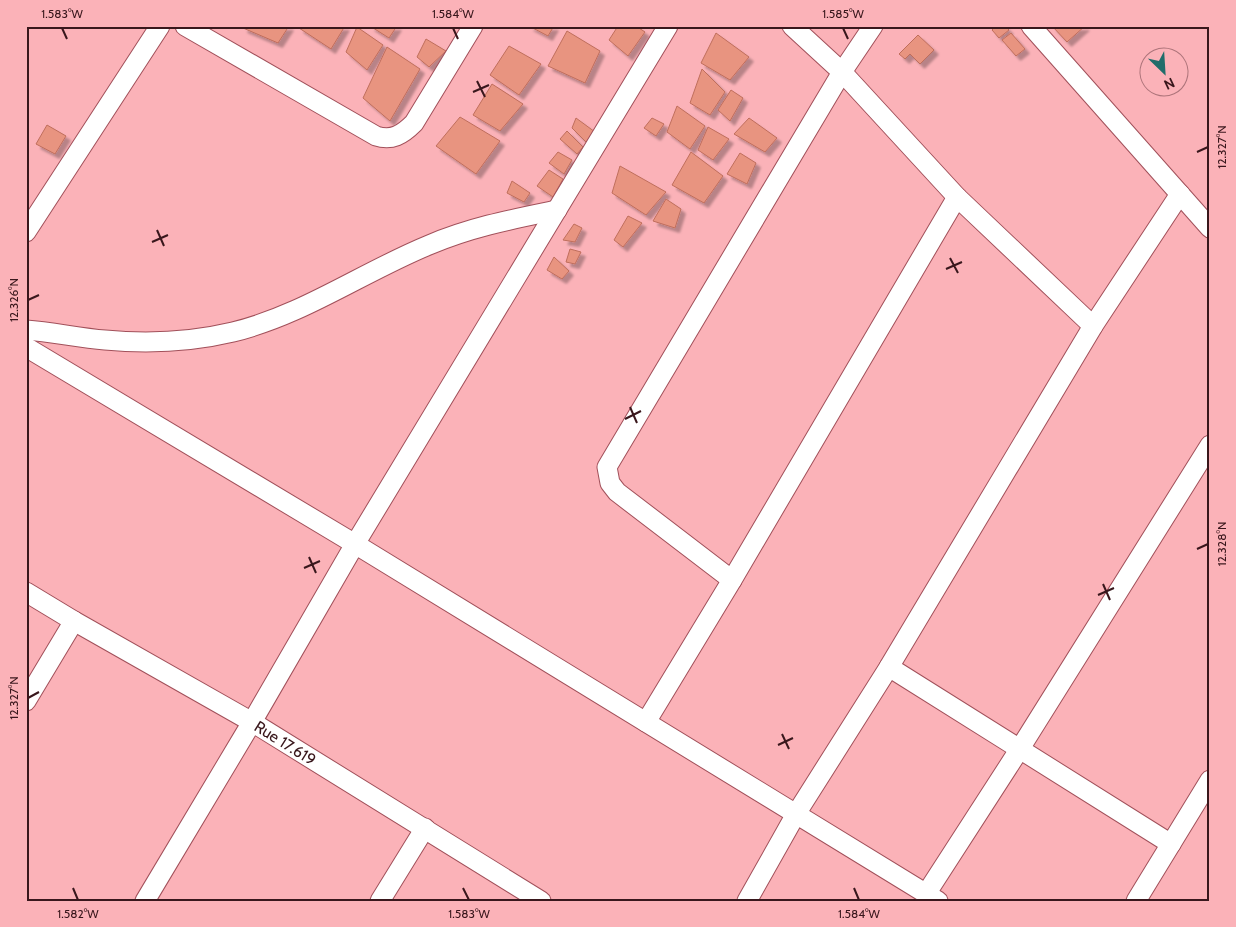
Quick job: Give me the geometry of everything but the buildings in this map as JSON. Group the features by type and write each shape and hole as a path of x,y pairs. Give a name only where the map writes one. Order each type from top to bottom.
{"street":[{"path":"26,232 160,26"},
{"path":"185,26 376,136 386,139 405,132 414,123 473,26"},
{"path":"145,901 355,544 668,26"},
{"path":"792,26 842,72 957,196 1093,326"},
{"path":"732,580 617,492 610,484 607,466 842,72 873,26"},
{"path":"1031,26 1210,228"},
{"path":"747,901 796,814 890,667 1093,326 1180,194"},
{"path":"646,722 732,580 957,196"},
{"path":"26,330 104,340 169,342 234,332 304,306 427,245 458,233 492,222 557,210"},
{"path":"26,347 355,544 932,897 1019,750 1210,445"},
{"name":"Rue 17.619","path":"26,592 252,722 540,901"},
{"path":"26,701 74,621"},
{"path":"890,667 1171,844"},
{"path":"1136,901 1210,780"},
{"path":"380,901 425,828"}]}
